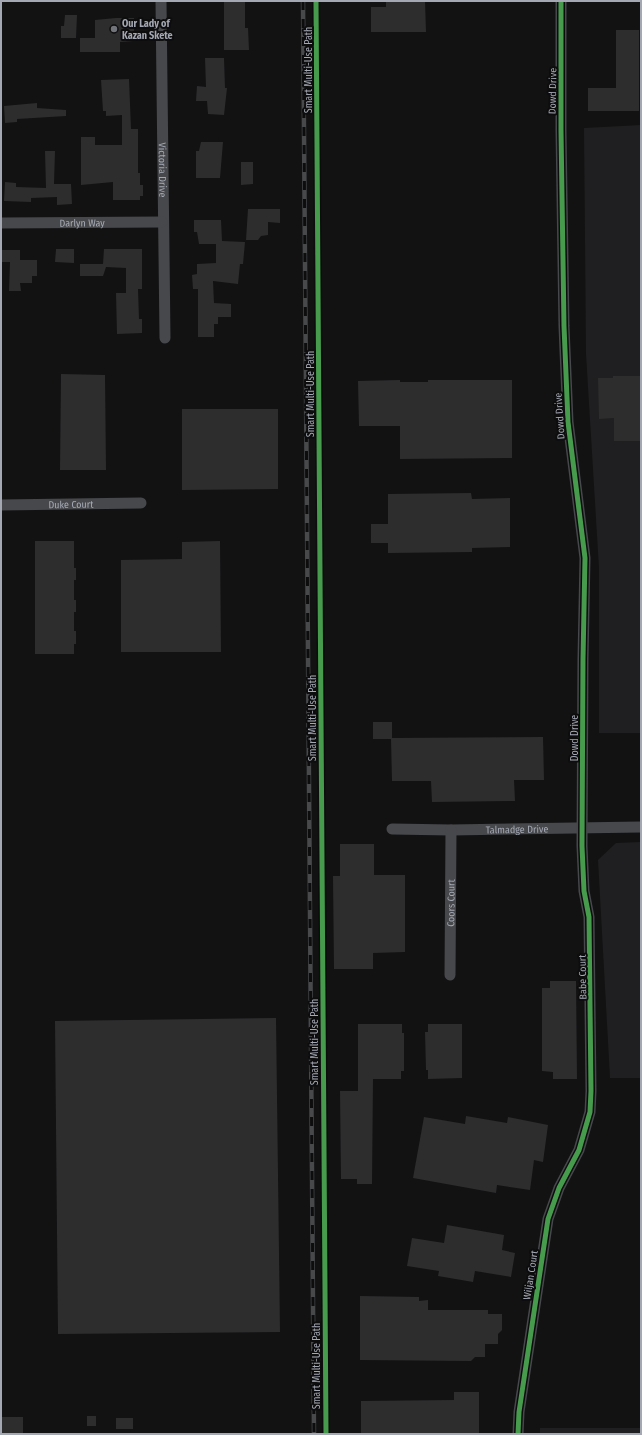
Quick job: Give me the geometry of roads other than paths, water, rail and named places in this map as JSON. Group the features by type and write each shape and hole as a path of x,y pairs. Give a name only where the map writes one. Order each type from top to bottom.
{"street":[{"name":"Victoria Drive","path":"161,1 162,222 165,338"},
{"name":"Dowd Drive","path":"562,1 561,130 566,375 568,422 585,558 583,660 583,829"},
{"name":"Darlyn Way","path":"1,223 162,222"},
{"name":"Duke Court","path":"1,505 141,503"},
{"name":"Talmadge Drive","path":"392,829 451,830 641,828"},
{"name":"Babe Court","path":"583,829 584,890 589,918 591,967 591,1091 586,1125"},
{"name":"Coors Court","path":"450,975 451,830"},
{"name":"Wiljan Court","path":"518,1434 518,1412 548,1218 559,1188 579,1150 586,1125"}],"railway":[{"path":"303,1 314,1434"}],"place":[{"name":"Our Lady of Kazan Skete","path":"114,29"}]}
